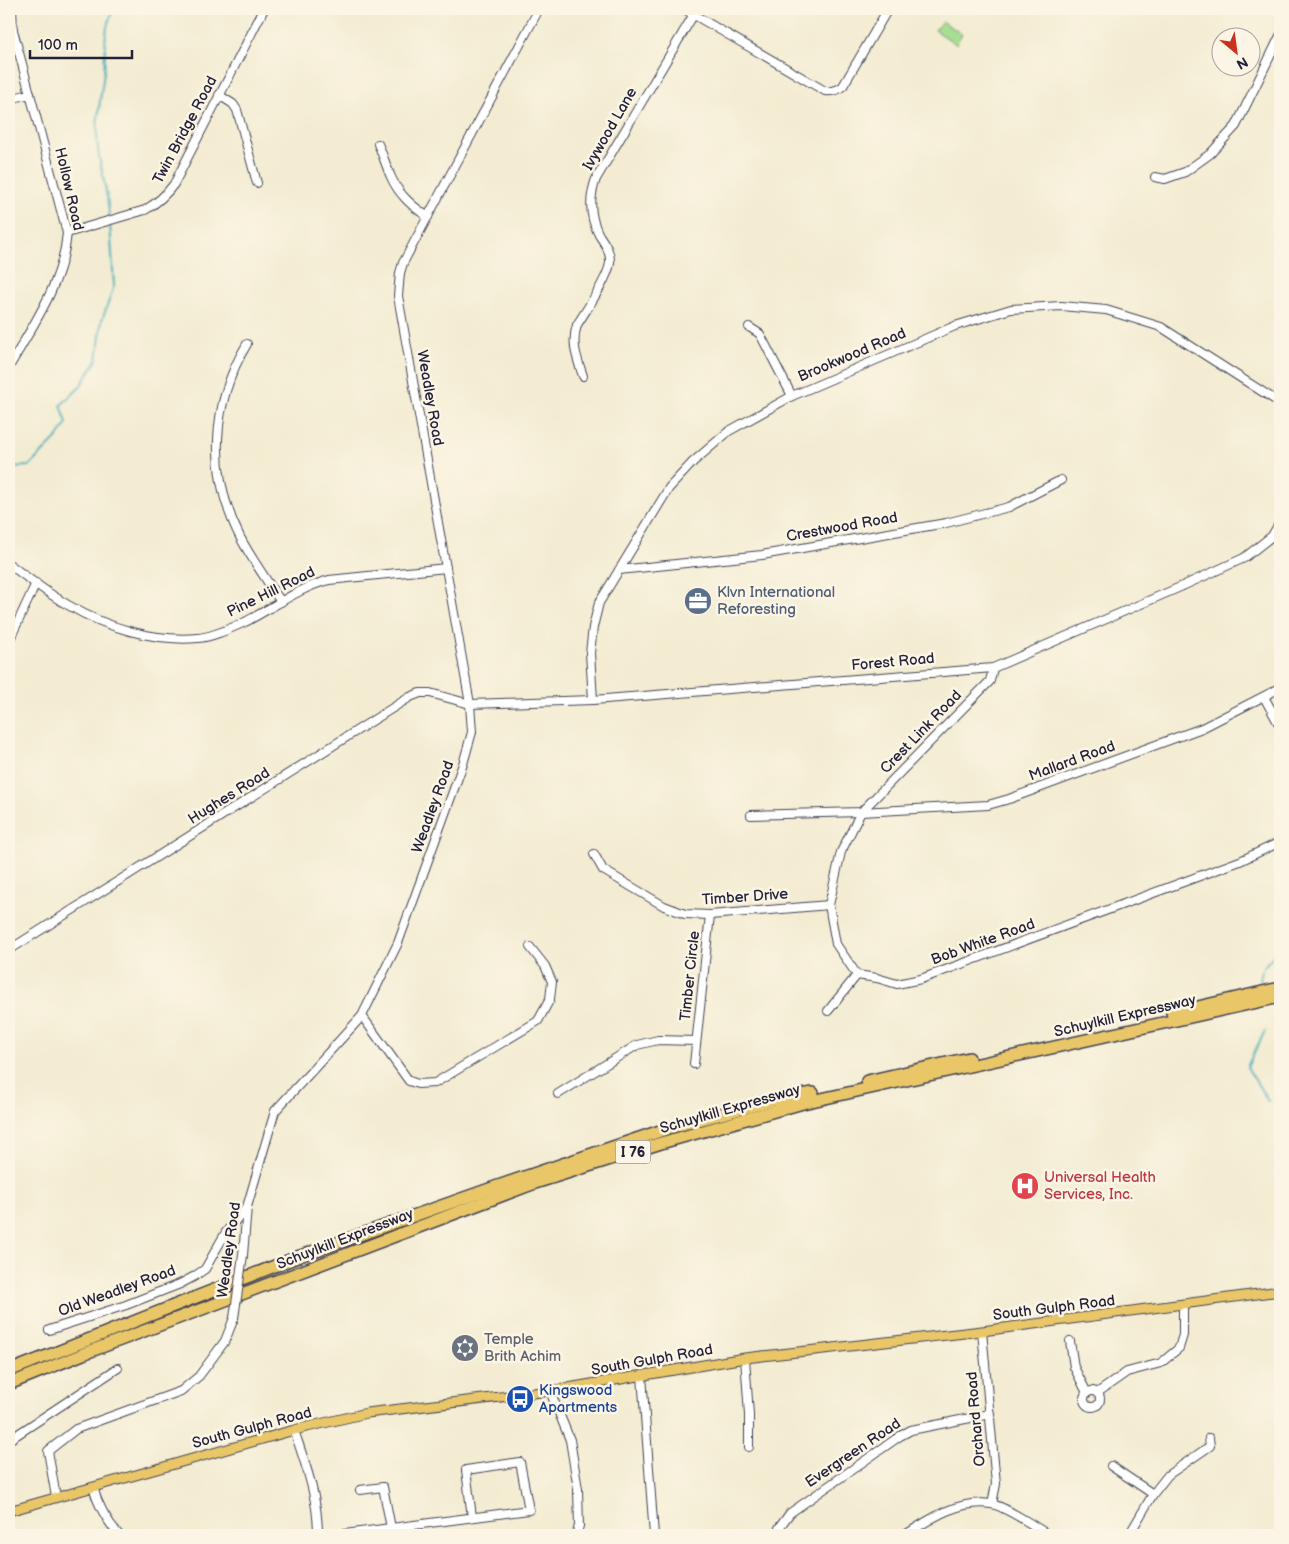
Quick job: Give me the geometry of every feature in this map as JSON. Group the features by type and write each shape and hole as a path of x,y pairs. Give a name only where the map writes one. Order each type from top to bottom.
{"highway":[{"name":"Schuylkill Expressway","path":"9,1371 300,1256 670,1128 774,1100 1280,988"},
{"name":"Schuylkill Expressway","path":"9,1384 82,1354 535,1184 661,1143 803,1103 1280,997"}],"main road":[{"name":"South Gulph Road","path":"9,1511 294,1430 367,1413 550,1391 745,1358 982,1331 1280,1291"}],"street":[{"name":"Hollow Road","path":"9,367 55,284 64,254 67,233 13,30 12,9"},
{"name":"Twin Bridge Road","path":"67,233 132,215 145,210 162,199 174,184 264,9"},
{"name":"Weadley Road","path":"56,1497 48,1451 76,1429 180,1391 199,1376 225,1342 234,1318 248,1207 275,1112 362,1016 398,943 463,764 472,732 470,704 398,296 400,273 403,262 539,9"},
{"path":"684,9 824,91 832,92 843,86 888,9"},
{"name":"Ivywood Lane","path":"582,376 574,349 574,333 606,275 610,261 606,245 592,220 591,198 593,187 596,178 694,14"},
{"path":"1155,177 1165,179 1185,172 1210,154 1236,126 1280,36"},
{"path":"9,99 30,94"},
{"path":"219,95 233,104 237,110 257,183"},
{"path":"378,144 390,177 397,189 413,207 428,217"},
{"name":"Brookwood Road","path":"593,700 590,653 593,627 599,603 669,488 693,462 729,432 792,396 955,326 1011,308 1061,306 1106,310 1161,328 1280,403"},
{"path":"749,327 760,334 792,396"},
{"path":"247,344 232,371 222,407 218,428 219,466 226,504 237,530 251,556 281,602"},
{"name":"Crestwood Road","path":"619,570 762,555 946,523 1009,507 1061,480"},
{"name":"Forest Road","path":"470,704 593,700 993,668 1244,558 1272,536 1280,522"},
{"name":"Pine Hill Road","path":"9,564 69,606 109,624 145,635 177,639 200,638 244,622 314,584 329,580 446,568"},
{"path":"9,641 36,583"},
{"name":"Crest Link Road","path":"861,812 990,681 993,668"},
{"name":"Mallard Road","path":"751,816 988,805 1202,728 1280,688"},
{"name":"Hughes Road","path":"9,950 410,697 430,692 470,704"},
{"path":"1264,697 1280,726"},
{"path":"828,1011 856,975 836,944 829,905 841,852 861,812"},
{"name":"Bob White Road","path":"856,975 877,978 897,984 921,979 1240,861 1280,842"},
{"name":"Timber Drive","path":"594,854 603,870 664,906 685,914 710,915 829,905"},
{"name":"Timber Circle","path":"694,1064 710,915"},
{"path":"362,1016 408,1081 418,1084 435,1083 538,1021 550,999 552,982 545,966 530,947"},
{"name":"Timber Circle","path":"558,1094 637,1045 658,1040 696,1041"},
{"name":"Old Weadley Road","path":"49,1330 126,1305 180,1284 195,1276 205,1269 226,1232 248,1207"},
{"path":"1097,1392 1101,1400 1098,1405 1093,1408 1088,1406 1084,1402 1084,1397 1087,1393 1097,1392 1127,1372 1161,1363 1179,1348 1183,1335 1183,1305"},
{"name":"Orchard Road","path":"982,1331 996,1484 992,1504"},
{"path":"1070,1341 1074,1367 1087,1393"},
{"path":"745,1358 749,1447"},
{"path":"9,1440 118,1368"},
{"path":"642,1376 654,1535"},
{"path":"550,1391 570,1440 578,1489 579,1526 576,1535"},
{"name":"Evergreen Road","path":"778,1535 779,1528 790,1513 910,1430 990,1414"},
{"path":"294,1430 314,1494 318,1514 318,1535"},
{"path":"1129,1535 1153,1494 1168,1475 1210,1446 1210,1438"},
{"path":"337,1535 472,1518 529,1510 520,1462 466,1470 472,1518"},
{"path":"1111,1466 1153,1494"},
{"path":"92,1487 108,1522 119,1535"},
{"path":"360,1490 383,1487 391,1528"},
{"path":"905,1535 939,1513 968,1505 992,1504 1049,1535"}],"green space":[{"path":"942,21 962,34 956,44 935,30"}],"waterway":[{"path":"109,218 108,200 98,149 97,130 104,72 106,31 115,9"},
{"path":"9,467 29,466 58,437 67,423 61,405 79,388 97,360 102,320 114,286 110,223"},
{"path":"1260,981 1262,969 1280,948"},
{"path":"1265,1031 1247,1067 1268,1101"}],"place":[{"name":"Klvn International Reforesting","path":"698,601"},
{"name":"Universal Health Services, Inc.","path":"1025,1186"},
{"name":"Temple Brith Achim","path":"465,1348"},
{"name":"Kingswood Apartments","path":"520,1399"}]}
